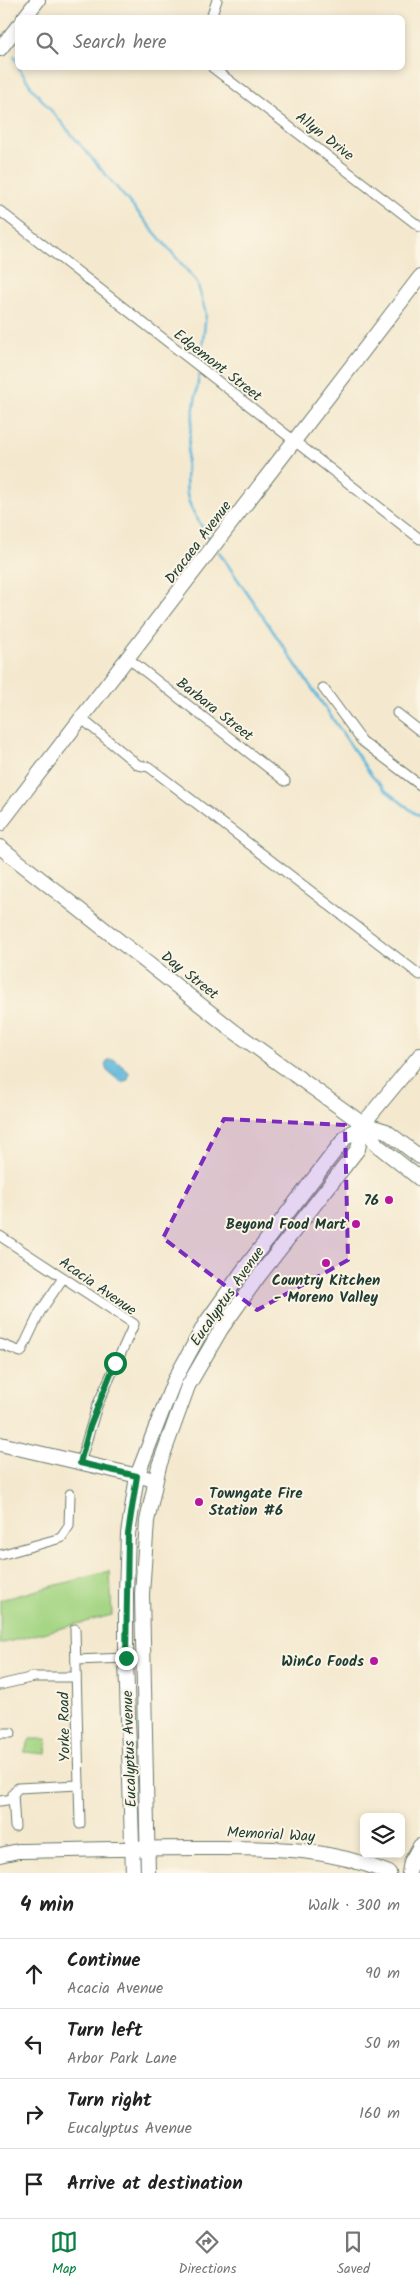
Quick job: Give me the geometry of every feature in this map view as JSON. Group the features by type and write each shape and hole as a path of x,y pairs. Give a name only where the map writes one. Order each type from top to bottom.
{"main road":[{"path":"26,15 38,0"},
{"path":"0,49 15,30"},
{"name":"Dracaea Avenue","path":"0,824 420,277"},
{"name":"Day Street","path":"0,847 235,1032 363,1124 386,1131 420,1157"},
{"name":"Eucalyptus Avenue","path":"132,1873 126,1658 128,1534 137,1476 174,1381 205,1324 344,1138 363,1124 420,1055"},
{"name":"Day Street","path":"363,1124 377,1146 420,1179"},
{"name":"Eucalyptus Avenue","path":"148,1873 142,1594 144,1536 155,1480 188,1386 221,1329 358,1149 363,1124"},
{"path":"276,1255 274,1244 298,1211 312,1182"},
{"path":"221,1329 229,1304 252,1274 256,1255"},
{"path":"0,1444 155,1480"},
{"path":"127,1583 133,1594 136,1651 142,1663"},
{"path":"126,1658 136,1665 137,1700 144,1703"},
{"path":"409,1873 411,1862 420,1846"},
{"path":"0,1855 18,1852 148,1848"},
{"name":"Memorial Way","path":"148,1848 303,1849 366,1863 389,1873"},
{"path":"417,1873 420,1870"}],"street":[{"path":"212,15 217,0"},
{"name":"Allyn Drive","path":"216,70 420,227"},
{"name":"Edgemont Street","path":"0,212 420,539"},
{"name":"Barbara Street","path":"128,659 285,781"},
{"path":"323,688 362,741 420,785"},
{"path":"397,713 420,731"},
{"path":"82,719 138,765 148,767 420,975"},
{"name":"Acacia Avenue","path":"0,1236 134,1324 97,1406 80,1463"},
{"path":"0,1344 21,1352 40,1312 63,1278"},
{"path":"0,1555 61,1538 69,1526 70,1494"},
{"name":"Yorke Road","path":"75,1629 80,1824"},
{"path":"76,1660 126,1658"},
{"path":"0,1685 34,1677 76,1677"},
{"path":"0,1734 11,1733"},
{"path":"15,1827 14,1791 24,1786 79,1785"},
{"path":"0,1801 13,1799"}],"highlighted area":[{"path":"224,1119 345,1125 348,1260 257,1310 163,1238"}],"green space":[{"path":"110,1571 112,1615 0,1644 0,1600"},
{"path":"30,1739 47,1739 46,1754 24,1752"}],"water":[{"path":"108,1060 115,1060 129,1072 128,1080 121,1082 107,1071 105,1065"}],"waterway":[{"path":"20,70 32,88 197,282 206,314 201,359"},
{"path":"199,376 189,441 186,477 189,502 198,521 210,539"},
{"path":"219,552 371,775 385,790 420,817"}],"place":[{"name":"76","path":"389,1200"},
{"name":"Beyond Food Mart","path":"356,1224"},
{"name":"Country Kitchen - Moreno Valley","path":"326,1263"},
{"name":"Towngate Fire Station #6","path":"199,1502"},
{"name":"WinCo Foods","path":"374,1661"}],"route":[{"path":"115,1363 90,1426 80,1463 137,1476 128,1534 126,1658"}]}
